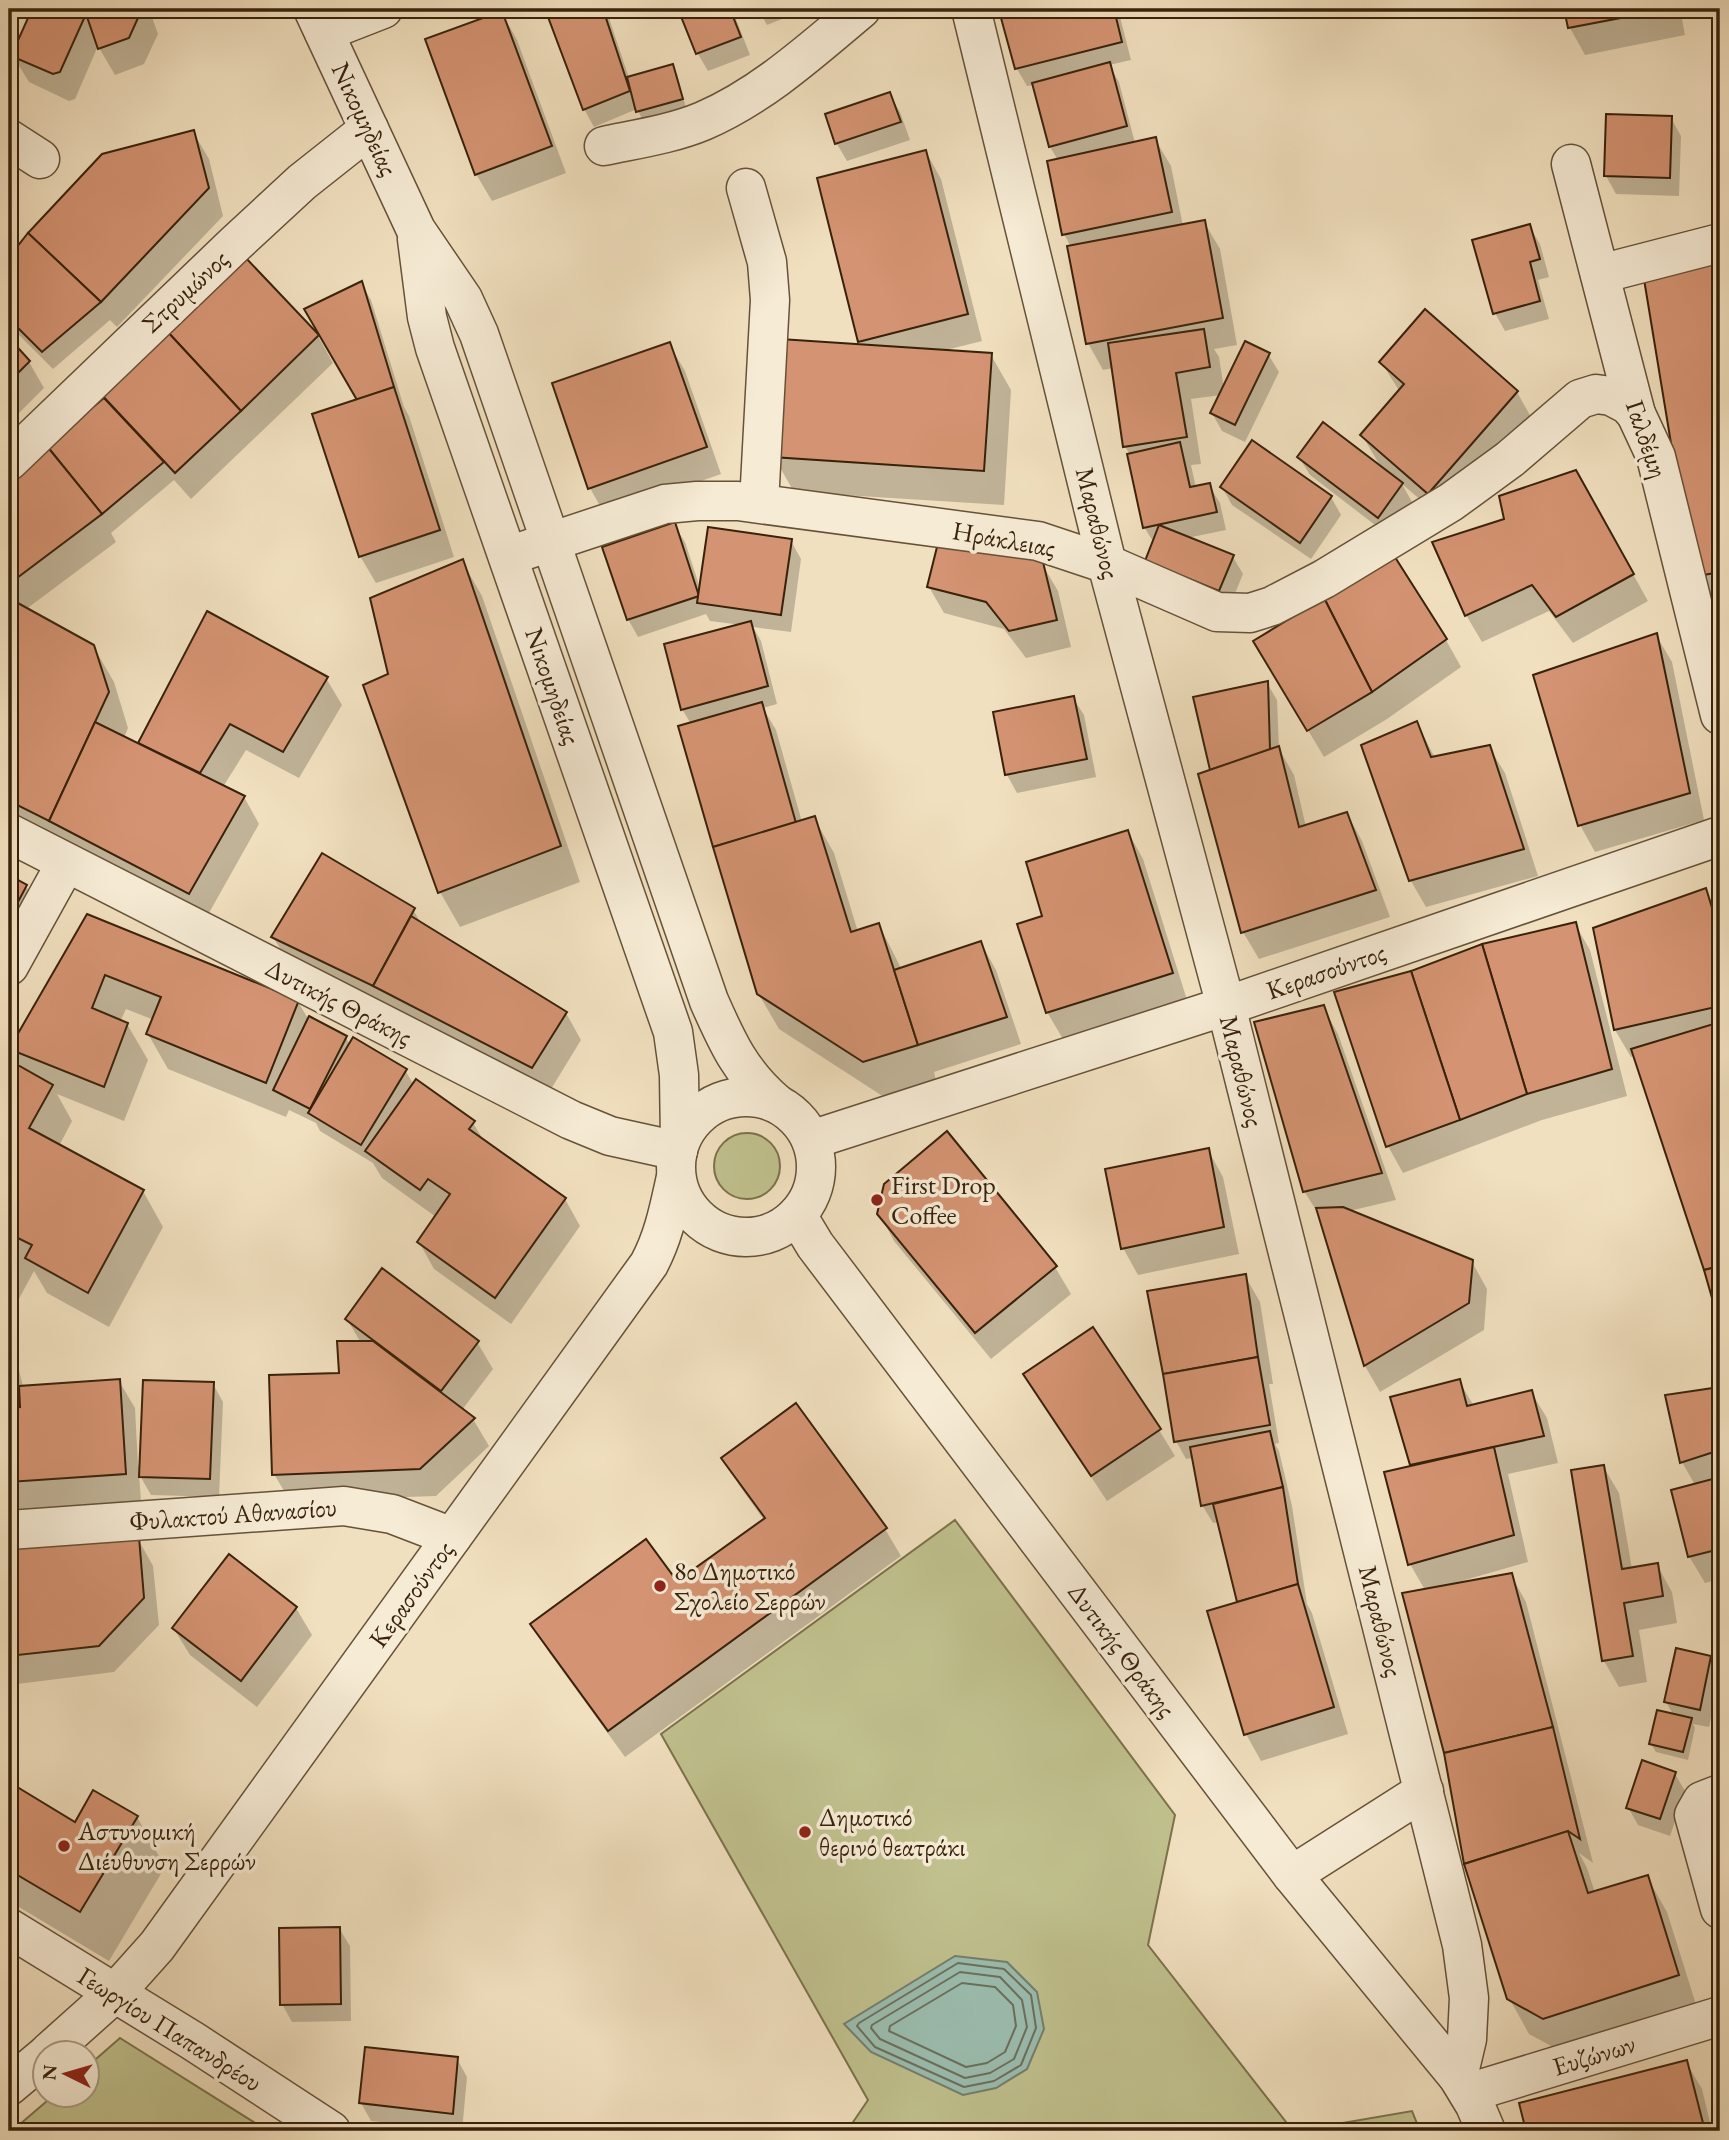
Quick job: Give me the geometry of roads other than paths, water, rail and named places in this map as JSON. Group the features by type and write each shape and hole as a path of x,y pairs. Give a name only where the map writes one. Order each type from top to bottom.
{"street":[{"path":"318,20 383,9"},
{"path":"604,146 684,128 734,106 788,69 861,9"},
{"name":"Μαραθώνος","path":"971,9 1107,564 1226,1006 1462,1945 1469,1998 1463,2085"},
{"name":"Νικομηδείας","path":"318,20 416,230 463,299 479,334 709,1001 730,1048 744,1071 776,1103"},
{"name":"Στρυμώνος","path":"9,461 235,244 310,175 369,129"},
{"path":"9,139 40,159"},
{"name":"Γαλδέμη","path":"1572,164 1636,414 1656,457 1707,602 1720,715"},
{"path":"746,188 766,262 770,300 759,503"},
{"name":"Νικομηδείας","path":"416,230 427,317 435,348 673,1032 679,1075 678,1157"},
{"path":"1600,274 1720,243"},
{"name":"Ηράκλειας","path":"508,556 665,504 738,501 1038,541 1107,564 1217,612 1250,612 1272,606 1324,579 1451,502 1510,459 1572,405 1589,394 1611,396 1628,405 1636,414"},
{"name":"Δυτικής Θράκης","path":"9,833 572,1120 610,1136 678,1157"},
{"name":"Κερασούντος","path":"811,1140 1226,1006 1720,836"},
{"path":"9,966 66,863"},
{"path":"740,1096 759,1097 776,1103 801,1123 811,1140 816,1172 805,1206 778,1230 762,1236 727,1236 711,1228 686,1205 678,1157 699,1115 723,1100 740,1096"},
{"name":"Κερασούντος","path":"65,2038 115,1993 157,1946 649,1264 663,1235 678,1157"},
{"name":"Δυτικής Θράκης","path":"797,1215 815,1245 1292,1875 1463,2085"},
{"name":"Φυλακτού Αθανασίου","path":"9,1530 344,1506 369,1508 392,1514 452,1537"},
{"path":"1292,1875 1424,1791"},
{"path":"1720,1794 1702,1801 1695,1815 1720,1909"},
{"name":"Γεωργίου Παπανδρέου","path":"9,1928 331,2131"},
{"name":"Ευζώνων","path":"1463,2085 1718,2025"},
{"name":"Κερασούντος","path":"9,2087 32,2067"},
{"path":"1463,2085 1486,2131"}],"water":[{"path":"955,1956 1007,1962 1037,1992 1044,2029 1027,2069 996,2088 963,2095 871,2052 844,2024"}],"place":[{"name":"First Drop Coffee","path":"877,1200"},
{"name":"8ο Δημοτικό Σχολείο Σερρών","path":"660,1586"},
{"name":"Δημοτικό θερινό θεατράκι","path":"805,1832"},
{"name":"Αστυνομική Διέυθυνση Σερρών","path":"64,1846"}]}
